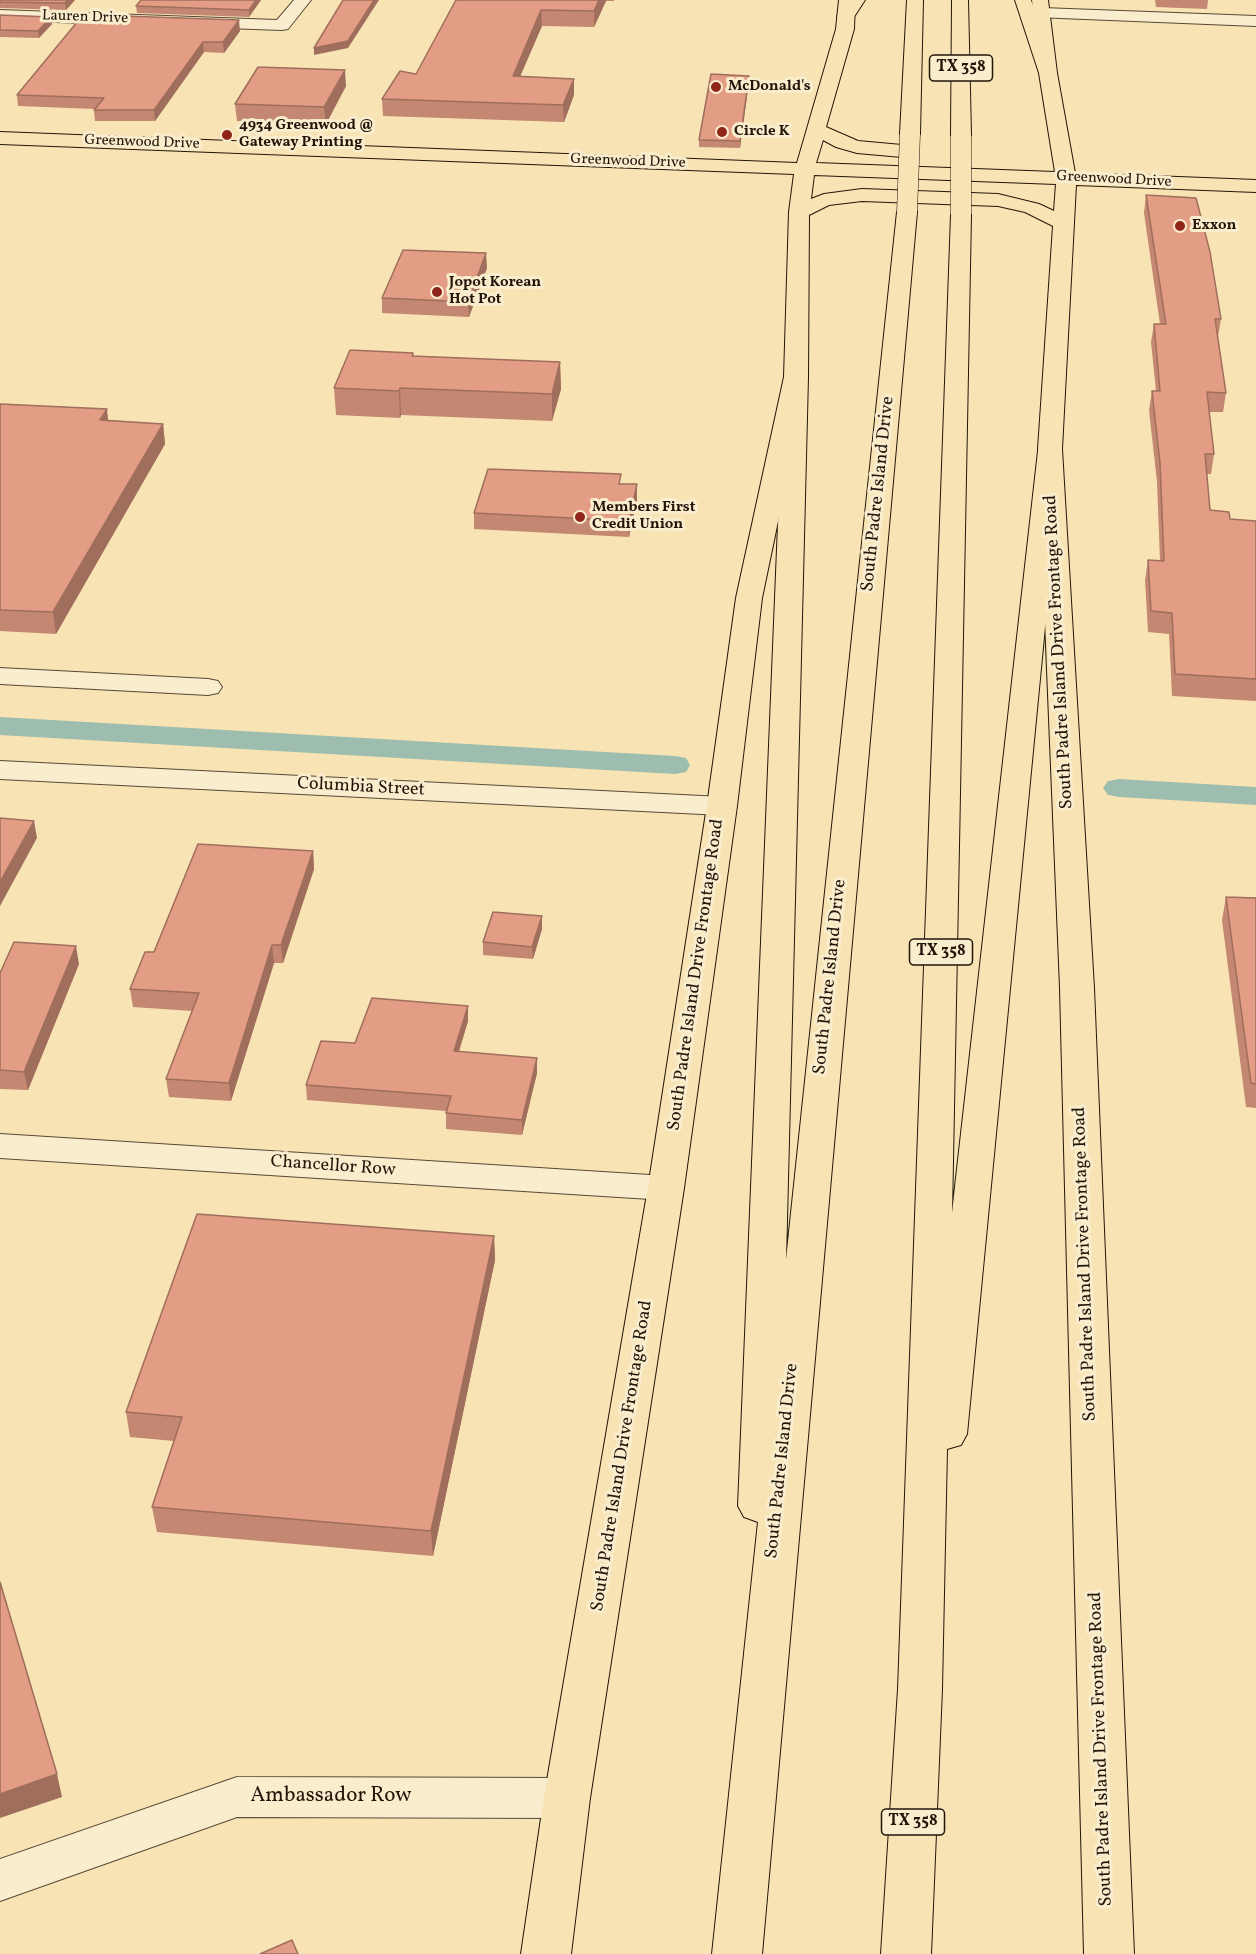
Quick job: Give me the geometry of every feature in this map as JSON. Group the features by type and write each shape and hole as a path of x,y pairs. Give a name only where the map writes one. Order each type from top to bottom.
{"main road":[{"path":"846,8 857,0"},
{"name":"South Padre Island Drive","path":"736,1954 907,212 915,0"},
{"name":"TX 358","path":"906,1954 920,1689 961,215 960,0"},
{"path":"1023,0 1048,73"},
{"name":"South Padre Island Drive Frontage Road","path":"1041,7 1048,73 1052,147 1066,177 1050,451 1076,976 1109,1954"},
{"name":"South Padre Island Drive Frontage Road","path":"546,1954 567,1798 666,1188 722,806 749,598 796,377 799,212 805,168 818,130 845,29 846,8"},
{"path":"818,130 843,143 857,147 976,154"},
{"name":"Greenwood Drive","path":"0,138 1256,186"},
{"path":"799,212 824,200 862,195 998,200 1032,208 1064,224"},
{"path":"748,1815 796,377"},
{"path":"920,1689 1050,451"}],"street":[{"path":"91,18 106,0"},
{"name":"Lauren Drive","path":"0,15 282,25 303,0"},
{"path":"1041,7 1256,21"},
{"path":"0,676 208,687"},
{"name":"Columbia Street","path":"0,770 722,806"},
{"name":"Chancellor Row","path":"0,1146 666,1188"},
{"name":"Ambassador Row","path":"0,1880 237,1797 567,1798"}],"building":[{"path":"0,0 68,0 65,3 0,2"},
{"path":"141,0 256,0 249,10 136,6"},
{"path":"343,0 374,0 348,41 314,48"},
{"path":"456,0 599,0 594,11 541,10 513,76 574,79 563,105 382,99 400,71 416,74"},
{"path":"0,15 51,17 38,31 0,30"},
{"path":"124,16 239,20 223,42 203,42 154,110 94,110 104,98 17,95 78,21 119,22"},
{"path":"258,67 345,70 324,107 235,104"},
{"path":"711,74 749,76 740,141 699,140"},
{"path":"1146,195 1196,198 1210,252 1221,319 1215,319 1226,393 1207,392 1214,454 1205,454 1210,510 1229,512 1230,519 1256,521 1256,679 1175,674 1172,613 1151,611 1148,560 1164,561 1160,463 1152,391 1160,391 1154,324 1166,324"},
{"path":"403,250 486,253 468,302 382,298"},
{"path":"350,350 413,353 412,356 560,362 552,394 400,388 399,391 334,388"},
{"path":"0,404 107,409 100,420 163,424 53,612 0,610"},
{"path":"488,469 621,474 619,484 637,484 629,521 474,513"},
{"path":"0,818 34,821 0,882"},
{"path":"198,844 313,851 281,945 272,945 229,1083 166,1079 199,993 130,989 145,952 154,952"},
{"path":"1226,897 1256,898 1256,1084 1251,1083"},
{"path":"493,912 542,916 532,947 483,942"},
{"path":"14,942 76,946 24,1072 0,1070 0,973"},
{"path":"372,998 468,1006 454,1051 537,1058 522,1120 446,1113 451,1096 306,1085 321,1041 355,1043"},
{"path":"197,1214 494,1236 431,1531 152,1507 182,1417 126,1412"},
{"path":"0,1582 57,1774 0,1794"},
{"path":"292,1940 298,1954 260,1954"}],"waterway":[{"path":"0,726 675,765"},
{"path":"1119,788 1256,796"}],"place":[{"name":"McDonald's","path":"716,87"},
{"name":"Circle K","path":"722,132"},
{"name":"4934 Greenwood @ Gateway Printing","path":"227,135"},
{"name":"Exxon","path":"1180,226"},
{"name":"Jopot Korean Hot Pot","path":"437,292"},
{"name":"Members First Credit Union","path":"580,517"}]}
